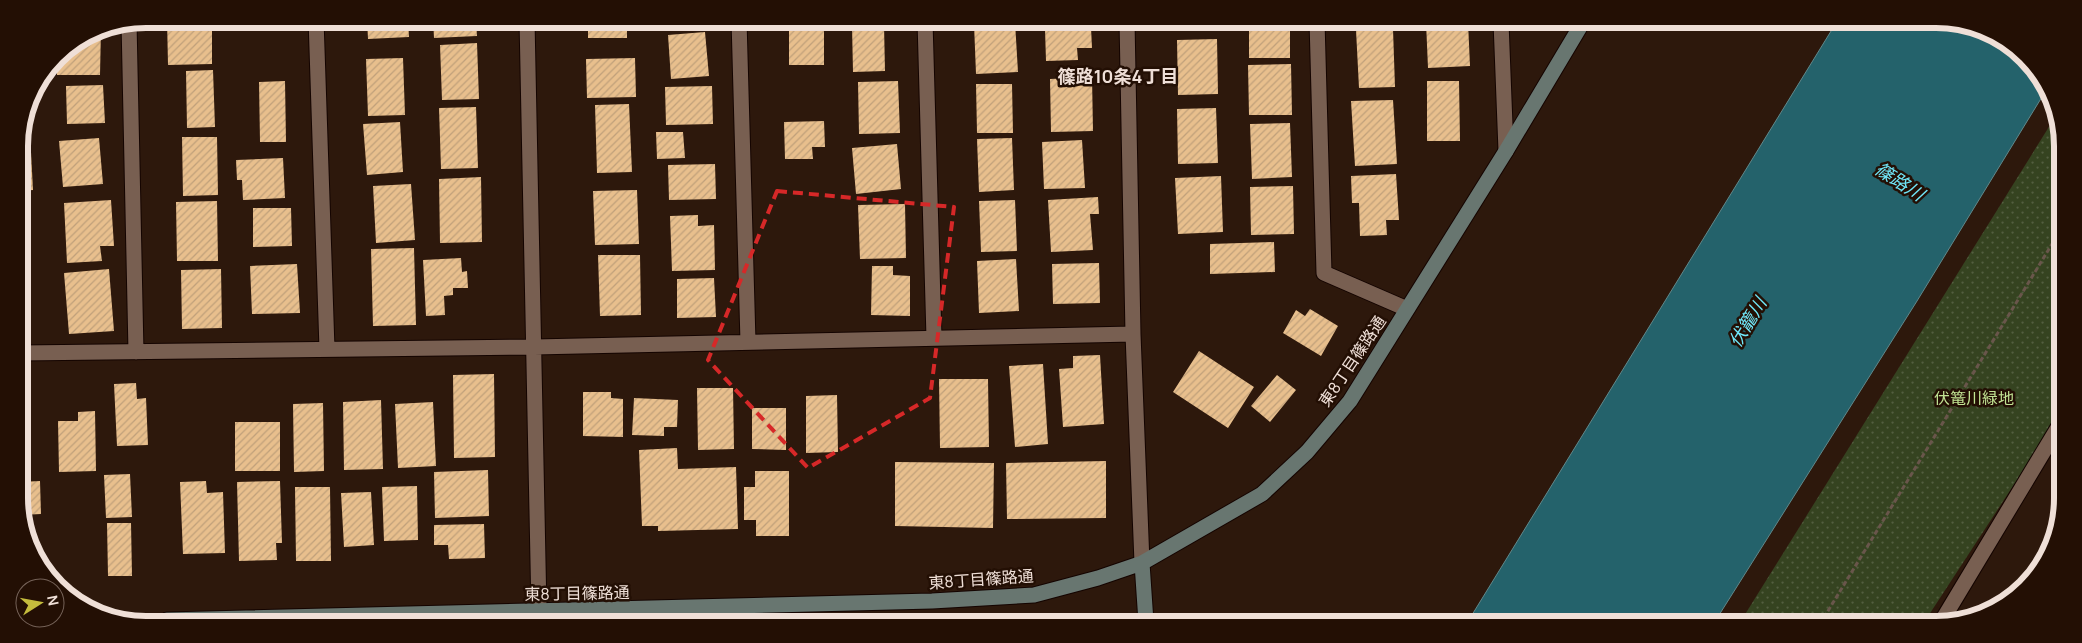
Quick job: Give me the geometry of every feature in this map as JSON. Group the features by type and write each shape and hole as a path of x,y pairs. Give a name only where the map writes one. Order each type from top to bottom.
{"main road":[{"name":"東8丁目篠路通","path":"337,616 922,601 1034,595 1098,578 1142,563 1262,494 1307,452 1350,401 1581,27"},
{"path":"1142,563 1146,615"}],"street":[{"path":"316,27 326,350"},
{"path":"527,27 539,611"},
{"path":"739,27 748,342"},
{"path":"925,27 934,338"},
{"path":"1127,27 1133,334 1142,563"},
{"path":"1317,27 1324,273 1408,309"},
{"path":"1501,27 1506,151"},
{"path":"129,29 136,352"},
{"path":"28,353 534,347 1133,334"},
{"path":"1945,615 2054,436"}],"path":[{"path":"1825,615 2054,241"}],"highlighted area":[{"path":"777,191 954,207 930,398 808,468 708,360"}],"green space":[{"name":"伏篭川緑地","path":"2052,122 2054,137 2054,423 1929,615 1745,615"}],"water":[{"path":"1834,27 1937,27 1952,29 1982,36 1996,43 2020,62 2039,86 2043,95 1917,301 1719,615 1472,615"}],"building":[{"path":"167,27 212,27 212,64 168,65"},
{"path":"367,27 408,27 409,37 368,39"},
{"path":"433,27 476,27 477,36 434,38"},
{"path":"588,27 627,27 627,38 588,38"},
{"path":"789,27 824,27 824,65 789,65"},
{"path":"852,27 884,27 885,71 853,72"},
{"path":"974,27 1015,27 1018,72 976,74"},
{"path":"1091,27 1092,48 1077,48 1078,60 1046,61 1045,29"},
{"path":"1249,27 1290,27 1290,58 1249,58"},
{"path":"1426,27 1468,27 1470,66 1428,68"},
{"path":"1393,29 1395,87 1359,88 1356,30"},
{"path":"705,32 709,76 671,79 668,35"},
{"path":"101,37 100,75 57,75 57,68 68,57 86,43"},
{"path":"1217,39 1218,94 1178,95 1177,40"},
{"path":"477,43 479,99 442,100 440,45"},
{"path":"403,58 405,115 368,116 366,59"},
{"path":"635,58 636,97 587,98 586,59"},
{"path":"1291,64 1292,115 1249,115 1248,65"},
{"path":"213,70 215,127 187,128 186,71"},
{"path":"1092,77 1093,131 1051,132 1050,79"},
{"path":"285,81 286,142 260,142 259,82"},
{"path":"898,81 900,133 859,134 858,82"},
{"path":"1427,81 1459,81 1460,141 1427,141"},
{"path":"976,84 1012,84 1013,133 977,133"},
{"path":"103,85 105,123 67,124 66,86"},
{"path":"712,86 713,124 666,125 665,87"},
{"path":"1393,100 1397,164 1355,166 1351,101"},
{"path":"629,104 632,172 597,173 595,105"},
{"path":"476,107 478,168 441,169 439,108"},
{"path":"1216,108 1218,163 1178,164 1177,109"},
{"path":"824,121 825,147 812,147 813,159 785,159 784,122"},
{"path":"400,122 403,172 367,175 363,124"},
{"path":"1290,123 1292,177 1252,179 1250,124"},
{"path":"656,132 683,132 685,158 657,159"},
{"path":"29,133 33,190 28,190 28,137"},
{"path":"182,137 217,137 218,195 183,196"},
{"path":"99,138 103,184 63,187 59,141"},
{"path":"1012,138 1014,190 979,192 977,139"},
{"path":"1082,140 1085,188 1044,189 1042,142"},
{"path":"897,144 901,189 856,194 852,148"},
{"path":"283,158 285,198 243,200 242,180 237,180 236,160"},
{"path":"715,164 716,199 669,200 668,165"},
{"path":"1396,174 1399,220 1386,220 1387,235 1360,236 1359,203 1352,203 1351,176"},
{"path":"1221,176 1223,232 1178,234 1175,178"},
{"path":"481,177 482,242 440,243 439,179"},
{"path":"411,184 415,240 376,243 373,186"},
{"path":"1293,186 1294,234 1251,235 1250,187"},
{"path":"637,190 639,244 595,245 593,191"},
{"path":"1098,197 1099,214 1090,214 1093,250 1051,252 1048,200"},
{"path":"111,200 114,246 100,246 102,261 67,263 64,203"},
{"path":"1015,200 1017,251 981,252 979,201"},
{"path":"217,201 218,261 177,261 176,202"},
{"path":"905,204 906,258 860,259 858,205"},
{"path":"253,208 291,208 292,246 253,247"},
{"path":"698,215 698,226 714,225 715,270 672,271 670,216"},
{"path":"1274,242 1275,272 1210,274 1210,244"},
{"path":"414,248 416,325 373,326 371,249"},
{"path":"598,255 640,255 641,315 600,316"},
{"path":"461,258 462,272 467,271 468,288 453,288 453,295 444,296 445,315 426,316 423,260"},
{"path":"1016,259 1019,311 979,313 977,261"},
{"path":"1099,263 1100,303 1053,304 1052,264"},
{"path":"297,264 300,313 252,314 250,266"},
{"path":"872,266 893,266 893,275 910,276 910,316 871,315"},
{"path":"109,269 114,331 69,334 64,273"},
{"path":"221,269 222,328 182,329 181,270"},
{"path":"29,275 30,317 28,317"},
{"path":"714,278 716,317 677,318 677,279"},
{"path":"1310,309 1338,326 1321,356 1283,333 1296,310 1305,316"},
{"path":"1199,351 1254,387 1228,428 1173,392"},
{"path":"1100,355 1104,424 1063,427 1059,369 1073,368 1073,356"},
{"path":"1043,364 1048,444 1015,447 1009,366"},
{"path":"494,374 495,457 454,458 453,375"},
{"path":"1277,375 1296,390 1270,422 1251,406"},
{"path":"939,379 988,379 989,447 940,448"},
{"path":"136,383 137,399 146,398 148,445 117,446 114,384"},
{"path":"697,388 733,388 734,449 698,450"},
{"path":"583,392 611,392 611,398 623,399 623,437 583,436"},
{"path":"837,395 838,452 806,453 806,396"},
{"path":"634,398 678,400 677,427 664,427 664,436 632,435"},
{"path":"381,400 383,469 344,470 343,402"},
{"path":"433,402 436,466 398,468 395,404"},
{"path":"323,403 324,471 294,472 293,404"},
{"path":"752,408 786,408 786,450 752,449"},
{"path":"95,411 96,471 59,472 58,421 78,421 78,412"},
{"path":"235,422 280,422 280,471 235,471"},
{"path":"677,448 678,469 736,467 738,529 658,531 658,526 642,526 639,450"},
{"path":"1106,461 1106,518 1007,519 1006,463"},
{"path":"895,462 994,463 993,528 895,526"},
{"path":"488,470 489,516 435,518 434,472"},
{"path":"755,471 789,471 789,536 756,536 756,520 744,520 744,487 755,487"},
{"path":"130,474 132,517 106,518 104,475"},
{"path":"40,481 41,514 29,515 28,482"},
{"path":"206,481 207,493 223,492 225,553 183,554 180,482"},
{"path":"280,481 282,543 276,543 277,560 239,561 237,482"},
{"path":"417,486 418,540 384,541 382,487"},
{"path":"295,487 330,487 331,561 296,561"},
{"path":"371,492 374,545 344,547 341,493"},
{"path":"107,523 131,523 132,576 108,576"},
{"path":"484,524 485,558 449,559 448,545 434,545 434,525"}],"district":[{"name":"篠路10条4丁目","path":"1118,76"}],"water label":[{"name":"篠路川","path":"1900,181"},
{"name":"伏籠川","path":"1747,322"}]}
